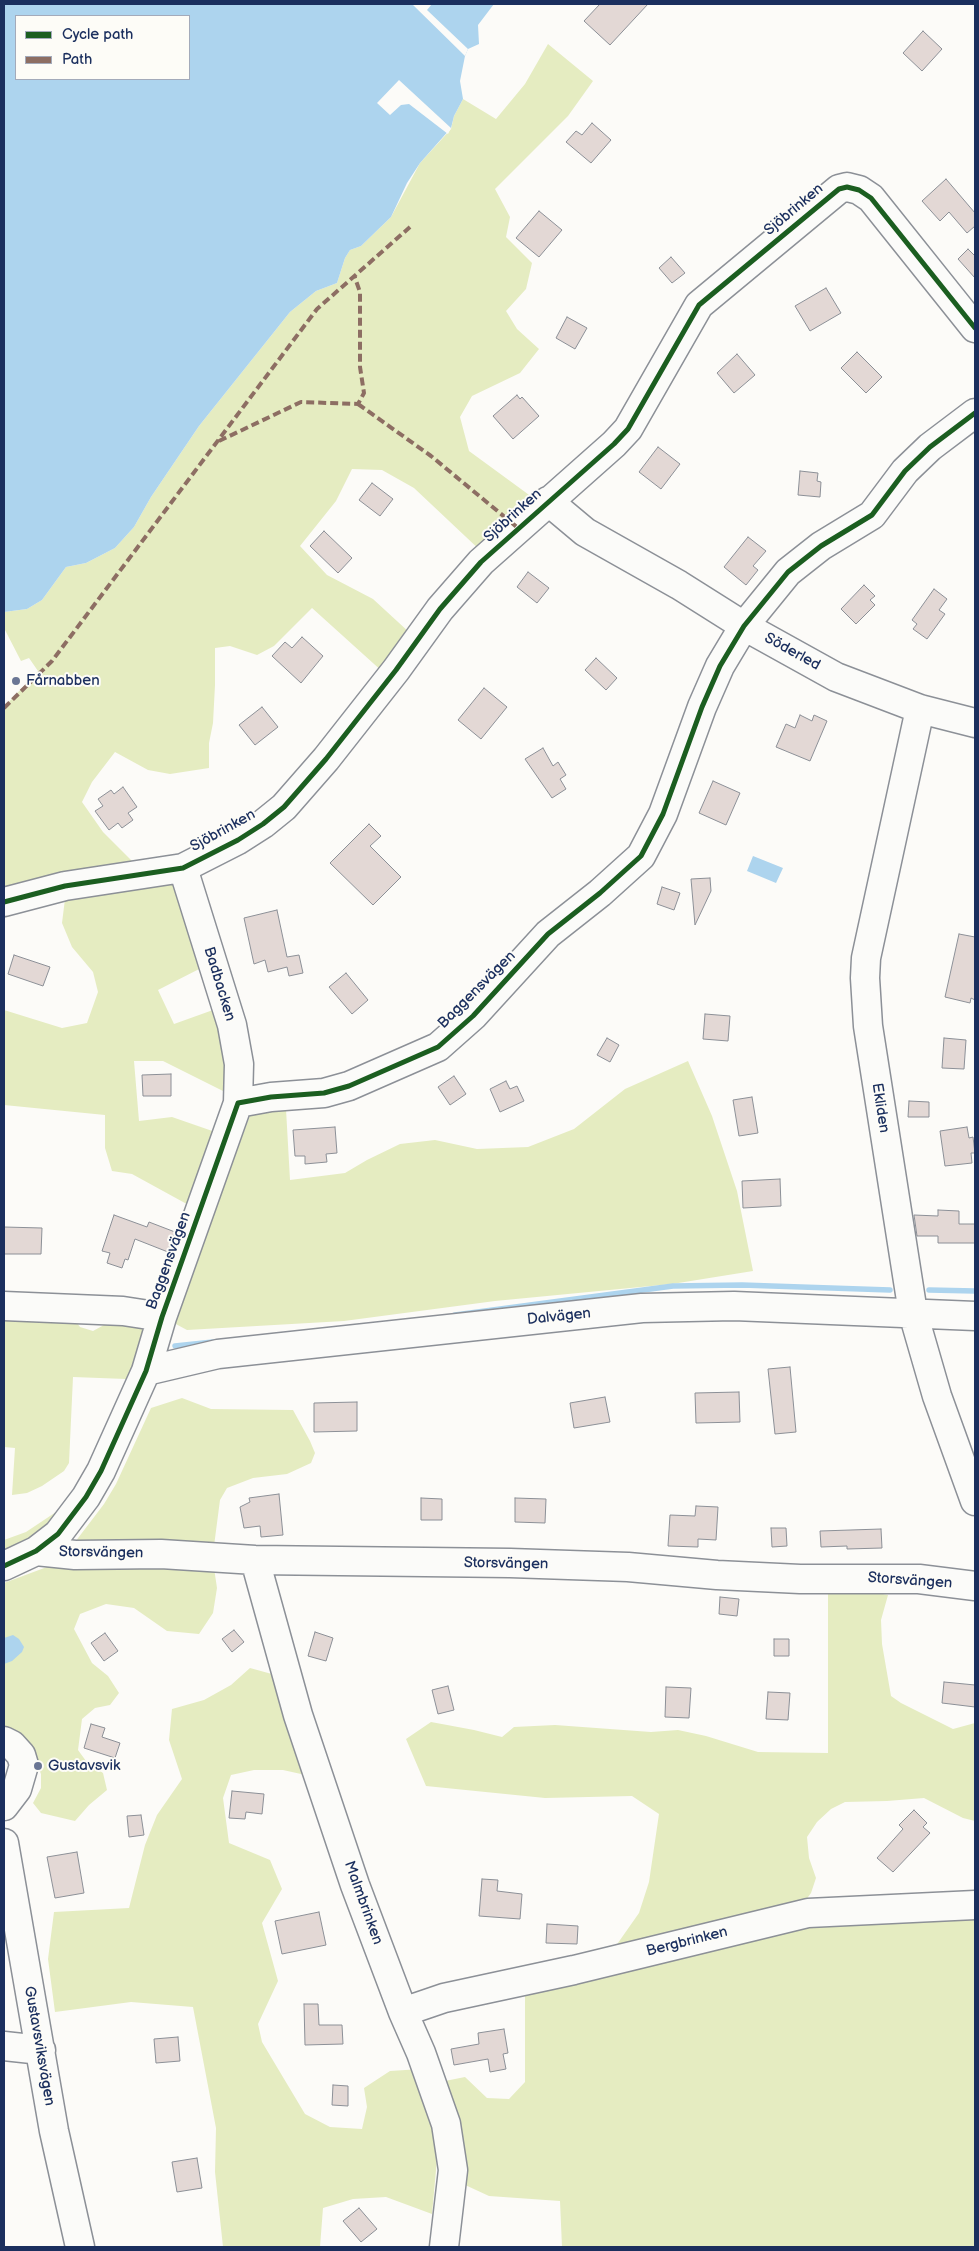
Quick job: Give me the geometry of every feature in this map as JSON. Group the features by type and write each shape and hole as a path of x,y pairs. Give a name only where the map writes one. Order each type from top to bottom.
{"street":[{"name":"Sjöbrinken","path":"4,902 65,886 183,868 238,840 263,824 284,807 326,759 396,670 440,609 481,562 628,429 699,305 839,189 847,187 859,190 871,198 975,328"},
{"name":"Baggensvägen","path":"4,1566 36,1550 58,1534 102,1471 146,1371 162,1317 238,1103 271,1097 324,1093 349,1086 438,1046 473,1016 548,934 600,893 641,856 663,814 702,708 720,666 744,626 788,572 822,546 872,515 905,471 930,447 975,413"},
{"name":"Söderled","path":"548,501 585,532 679,585 744,626 836,677 920,709 975,723"},
{"name":"Ekliden","path":"920,709 866,958 865,978 868,1026 875,1082 903,1239 913,1313 937,1396 975,1501"},
{"name":"Badbacken","path":"183,868 232,1025 239,1064 238,1103"},
{"path":"4,1306 116,1310 162,1317"},
{"name":"Dalvägen","path":"146,1371 218,1354 642,1308 734,1306 975,1316"},
{"name":"Storsvängen","path":"36,1550 75,1555 161,1554 255,1560 510,1563 628,1567 791,1579 919,1579 975,1586"},
{"name":"Malmbrinken","path":"255,1560 298,1715 355,1886 403,2012 421,2053 446,2124 453,2170 444,2247"},
{"path":"4,1741 12,1745 20,1755 24,1765 17,1789 4,1806"},
{"name":"Gustavsviksvägen","path":"4,1843 54,2131 80,2247"},
{"name":"Bergbrinken","path":"403,2012 444,1998 574,1970 808,1913 975,1904"},
{"path":"4,2046 41,2050"}],"green space":[{"path":"548,44 593,81 568,116 495,189 510,217 506,237 532,263 526,289 506,311 517,329 539,349 520,373 472,396 460,417 469,451 536,500 483,553 414,488 382,470 352,469 336,501 300,546 327,575 373,599 410,633 384,673 312,608 274,646 257,655 230,646 215,648 215,685 213,723 209,743 209,768 170,774 148,770 115,752 92,782 82,802 103,832 135,864 4,893 4,707 38,671 29,658 21,661 4,628 4,612 27,609 42,600 66,567 86,563 115,548 134,527 151,497 199,426 290,312 316,291 337,283 345,258 350,250 361,246 391,217 420,163 451,129 454,116 463,99 496,119 525,84"},
{"path":"171,874 207,965 158,990 174,1024 213,1010 221,1022 231,1095 163,1061 134,1061 139,1121 172,1117 221,1134 194,1208 132,1174 112,1171 105,1148 105,1115 4,1105 4,1010 62,1028 87,1023 98,992 93,972 72,947 62,923 66,891"},
{"path":"688,1061 712,1116 737,1191 753,1271 672,1284 495,1301 344,1321 187,1330 172,1322 251,1113 286,1109 290,1180 345,1173 400,1144 435,1140 477,1149 528,1147 574,1129 625,1089"},
{"path":"4,1316 74,1319 80,1327 93,1331 115,1319 142,1325 146,1330 145,1340 126,1379 73,1377 69,1463 64,1471 42,1486 27,1493 12,1495 15,1448 4,1447"},
{"path":"182,1398 211,1409 293,1410 315,1453 311,1463 287,1474 253,1478 227,1488 220,1500 214,1546 72,1546 104,1504 116,1484 151,1408"},
{"path":"68,1504 44,1534 4,1559 4,1540 26,1532"},
{"path":"55,1564 214,1568 217,1588 213,1613 199,1634 167,1631 134,1608 106,1604 80,1614 74,1629 92,1663 108,1676 119,1693 110,1705 95,1708 82,1719 78,1750 86,1761 103,1773 107,1790 89,1805 75,1821 41,1813 33,1803 41,1788 41,1774 33,1754 4,1736 4,1583"},
{"path":"857,1589 888,1595 881,1620 882,1644 891,1696 953,1729 975,1723 975,1821 963,1818 924,1798 845,1802 831,1809 817,1822 807,1837 809,1858 816,1878 811,1893 800,1908 975,1917 975,2247 562,2247 560,2201 489,2196 463,2184 445,2081 465,2077 487,2098 509,2099 525,2082 525,1990 613,1950 639,1913 649,1882 659,1814 632,1796 545,1798 426,1786 406,1739 431,1722 502,1737 514,1727 555,1725 651,1732 678,1730 706,1736 758,1752 828,1753 828,1593"},
{"path":"250,1668 279,1676 310,1776 283,1770 254,1770 231,1775 223,1798 229,1843 270,1860 282,1889 262,1923 278,1981 258,2024 262,2042 305,2114 330,2127 362,2129 367,2107 364,2088 390,2071 421,2069 435,2117 437,2159 432,2214 386,2197 353,2199 323,2208 320,2247 223,2247 215,2172 216,2128 193,2007 131,2002 55,2012 48,1959 54,1912 129,1908 145,1845 157,1815 182,1779 169,1740 172,1709 204,1700 231,1685"}],"water":[{"path":"4,4 494,4 478,25 479,44 468,49 465,56 460,81 463,99 454,116 451,128 420,163 407,183 391,217 361,246 350,250 345,258 337,283 316,291 290,312 199,426 151,497 134,527 115,548 86,563 66,567 42,600 27,609 4,612"},
{"path":"753,856 783,868 776,883 747,871"},
{"path":"13,1635 19,1639 24,1647 22,1652 12,1661 4,1664 4,1638"}],"pier":[{"path":"412,4 432,4 427,10 468,49 465,56"},
{"path":"399,80 451,128 448,134 409,104 401,105 390,115 377,103"}],"building":[{"path":"600,4 648,4 610,45 584,21"},
{"path":"923,31 942,49 922,71 903,53"},
{"path":"592,123 611,140 591,163 566,142 576,131 582,135"},
{"path":"946,179 975,213 975,226 967,233 949,212 940,221 922,201"},
{"path":"539,211 562,230 539,257 516,238"},
{"path":"968,249 975,256 975,278 958,259"},
{"path":"671,257 685,273 672,283 659,268"},
{"path":"826,288 841,313 810,331 795,306"},
{"path":"567,317 587,328 575,349 556,338"},
{"path":"857,352 882,377 866,393 841,368"},
{"path":"737,354 755,375 734,393 717,373"},
{"path":"517,395 520,399 522,397 539,416 513,439 493,416"},
{"path":"658,447 680,464 661,489 639,472"},
{"path":"800,471 818,473 817,481 821,482 820,497 798,495"},
{"path":"372,483 393,499 380,516 359,500"},
{"path":"324,531 352,558 338,573 310,546"},
{"path":"748,537 766,551 753,566 758,570 746,585 724,567"},
{"path":"528,572 549,588 537,603 517,587"},
{"path":"864,585 875,596 870,600 875,605 856,624 841,609"},
{"path":"934,589 947,599 939,610 945,614 927,639 913,629 917,624 912,620"},
{"path":"302,637 323,656 301,683 272,656 285,642 292,648"},
{"path":"596,658 617,678 606,690 585,670"},
{"path":"484,688 507,707 481,739 458,720"},
{"path":"262,707 278,727 255,745 239,725"},
{"path":"800,715 812,721 814,715 827,721 810,761 776,747 786,724 795,728"},
{"path":"543,748 553,766 558,762 566,775 560,779 566,789 552,798 525,759"},
{"path":"713,781 740,793 726,825 699,813"},
{"path":"123,787 137,807 128,813 133,820 122,828 118,823 109,830 95,811 103,806 98,799 111,790 114,794"},
{"path":"369,824 381,836 370,846 401,877 373,905 330,863"},
{"path":"710,878 711,891 695,925 691,879"},
{"path":"662,887 680,893 674,910 657,904"},
{"path":"277,910 287,957 299,955 303,973 289,976 287,967 268,972 265,960 254,964 244,918"},
{"path":"959,934 975,937 975,1000 971,998 970,1003 945,997"},
{"path":"14,955 50,967 43,986 8,974"},
{"path":"346,973 368,1000 352,1014 329,987"},
{"path":"705,1014 730,1016 728,1041 703,1039"},
{"path":"607,1038 619,1045 610,1062 597,1055"},
{"path":"944,1038 966,1040 964,1069 942,1068"},
{"path":"171,1074 171,1096 143,1096 142,1075"},
{"path":"454,1076 466,1094 450,1105 438,1087"},
{"path":"506,1081 510,1089 517,1086 524,1101 500,1112 490,1089"},
{"path":"752,1097 758,1133 739,1136 733,1100"},
{"path":"909,1101 929,1102 929,1117 908,1117"},
{"path":"335,1127 337,1153 326,1154 327,1162 305,1164 305,1156 295,1156 293,1130"},
{"path":"967,1127 969,1138 973,1137 975,1153 971,1153 972,1163 945,1166 940,1131"},
{"path":"780,1179 781,1206 743,1208 742,1181"},
{"path":"938,1210 959,1211 959,1224 975,1224 975,1243 938,1243 938,1236 917,1236 914,1215 938,1216"},
{"path":"114,1215 147,1227 149,1222 175,1232 168,1252 135,1239 128,1260 125,1259 122,1268 107,1263 110,1253 102,1251"},
{"path":"4,1227 42,1228 41,1254 4,1254"},
{"path":"790,1367 796,1432 775,1434 768,1369"},
{"path":"739,1392 740,1422 696,1423 695,1393"},
{"path":"605,1397 610,1422 574,1428 570,1403"},
{"path":"357,1402 357,1431 314,1432 314,1403"},
{"path":"279,1494 283,1535 261,1537 260,1526 244,1528 240,1507 250,1502 249,1498"},
{"path":"421,1498 442,1499 442,1520 421,1520"},
{"path":"515,1498 546,1499 545,1523 515,1522"},
{"path":"696,1506 718,1507 716,1540 698,1539 698,1547 668,1546 670,1515 695,1516"},
{"path":"771,1528 786,1528 787,1546 772,1547"},
{"path":"881,1529 882,1548 847,1549 847,1546 821,1547 820,1531"},
{"path":"720,1597 739,1599 737,1616 719,1614"},
{"path":"234,1630 244,1642 232,1652 222,1639"},
{"path":"315,1632 333,1638 326,1661 308,1656"},
{"path":"105,1633 118,1651 104,1661 91,1643"},
{"path":"774,1639 789,1639 789,1656 774,1656"},
{"path":"944,1682 975,1685 975,1707 942,1703"},
{"path":"448,1686 454,1710 438,1714 432,1690"},
{"path":"666,1687 691,1688 689,1718 665,1717"},
{"path":"768,1692 790,1693 788,1720 766,1719"},
{"path":"91,1724 105,1728 102,1737 120,1743 115,1758 84,1748"},
{"path":"232,1791 264,1794 262,1814 246,1812 245,1819 229,1818"},
{"path":"914,1810 927,1823 923,1827 930,1833 893,1872 877,1858 903,1829 899,1825"},
{"path":"141,1815 144,1835 129,1837 127,1816"},
{"path":"77,1852 84,1893 55,1898 47,1857"},
{"path":"482,1879 498,1880 497,1891 522,1894 520,1919 479,1916"},
{"path":"319,1912 326,1945 282,1954 275,1921"},
{"path":"547,1924 578,1926 577,1944 546,1943"},
{"path":"304,2004 318,2004 319,2025 342,2025 343,2044 305,2045"},
{"path":"504,2029 508,2053 503,2054 506,2069 490,2072 488,2059 454,2065 451,2049 479,2044 478,2033"},
{"path":"178,2037 180,2061 156,2063 154,2039"},
{"path":"333,2085 348,2086 348,2106 332,2105"},
{"path":"197,2158 202,2188 177,2192 172,2162"},
{"path":"359,2208 377,2229 361,2242 343,2221"}],"waterway":[{"path":"455,1315 673,1286 742,1285 890,1290"},
{"path":"929,1290 975,1291"},
{"path":"175,1346 213,1342"}],"marked path":[{"path":"4,708 52,661 317,309 410,227"},
{"path":"219,441 301,402 358,404 364,393 360,367 360,292 354,275"},
{"path":"358,404 431,456 518,528"}],"cycle path":[{"path":"4,902 65,886 183,868 238,840 263,824 284,807 326,759 396,670 440,609 481,562 614,444 628,429 699,305 839,189 847,187 859,190 871,198 975,328"},
{"path":"4,1566 36,1551 58,1534 86,1497 101,1471 146,1371 162,1317 238,1103 271,1097 324,1093 349,1086 438,1047 473,1016 548,934 600,893 641,856 663,814 702,707 720,666 744,626 788,572 821,546 872,515 905,471 930,447 975,413"}],"place":[{"name":"Fårnabben","path":"16,681"},
{"name":"Gustavsvik","path":"38,1766"}]}
